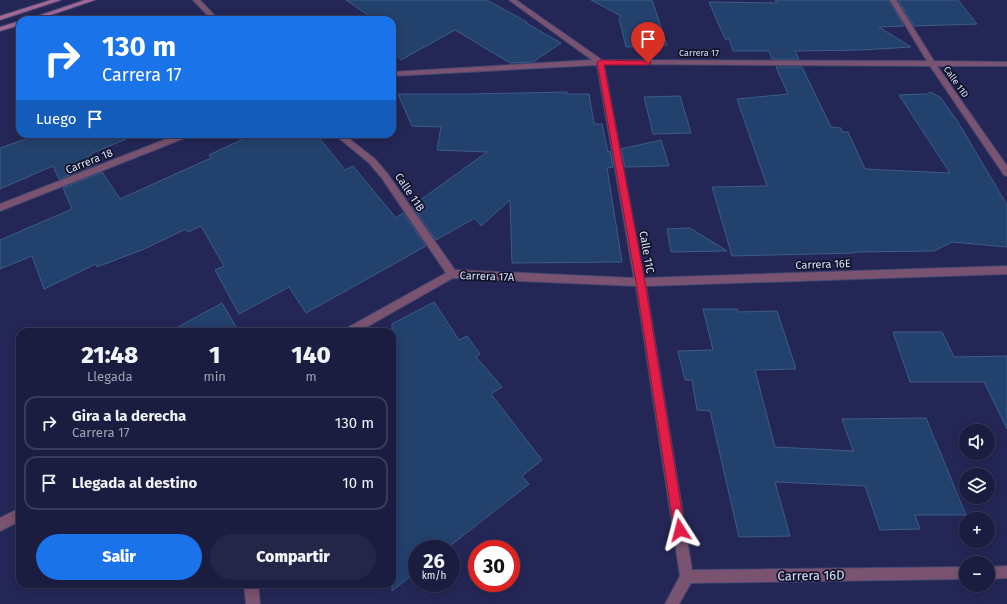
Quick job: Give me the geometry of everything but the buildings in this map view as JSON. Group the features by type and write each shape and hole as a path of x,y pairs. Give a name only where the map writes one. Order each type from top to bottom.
{"main road":[{"path":"0,18 47,2 58,0"},
{"path":"42,16 92,0"},
{"path":"0,29 16,24"}],"street":[{"path":"196,0 212,16"},
{"path":"512,0 600,62"},
{"name":"Calle 11D","path":"893,0 932,64 1007,173"},
{"name":"Carrera 17","path":"396,74 600,62 1007,64"},
{"name":"Calle 11C","path":"600,62 640,282 687,577"},
{"name":"Carrera 18","path":"0,208 177,138"},
{"name":"Calle 11B","path":"343,138 372,161 384,175 452,274"},
{"name":"Carrera 16E","path":"640,282 1007,270"},
{"name":"Carrera 17A","path":"355,328 452,274 640,282"},
{"path":"0,525 16,516"},
{"path":"995,573 1007,572"},
{"name":"Carrera 16D","path":"687,577 959,573"},
{"path":"672,604 687,577"},
{"path":"252,588 254,604"}],"route":[{"path":"648,63 600,62 640,282 680,530"}]}
